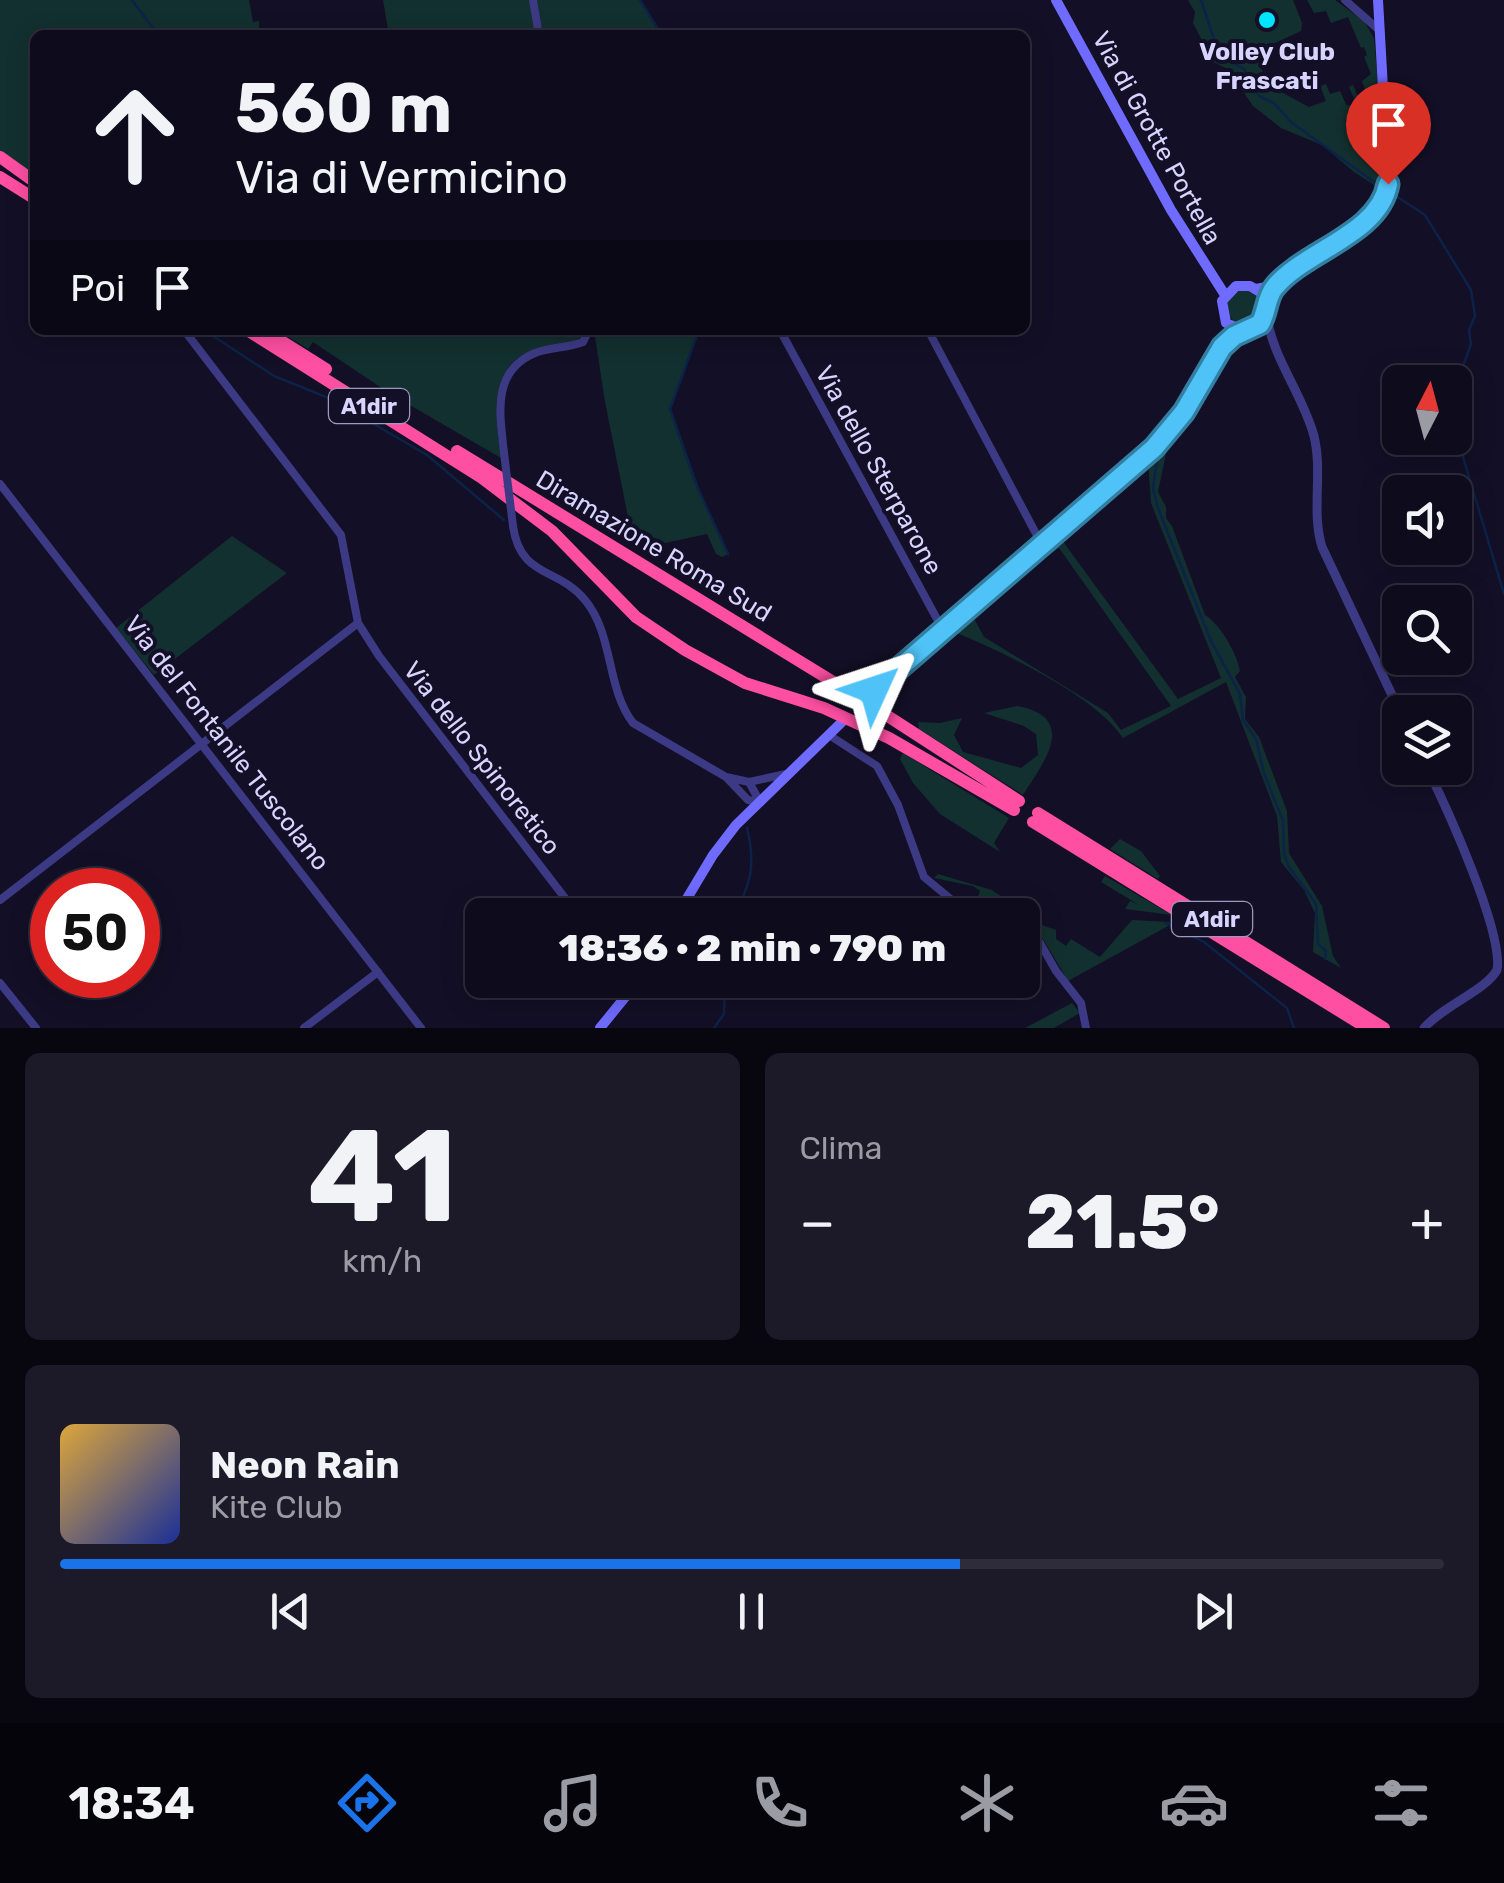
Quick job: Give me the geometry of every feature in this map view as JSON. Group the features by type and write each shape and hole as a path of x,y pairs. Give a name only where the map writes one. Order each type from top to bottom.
{"highway":[{"path":"0,157 30,180"},
{"path":"0,165 30,181"},
{"path":"0,177 30,196"},
{"name":"Diramazione Roma Sud","path":"255,335 475,472 552,531 631,612 695,656 752,685 824,708 880,733 1016,806 866,702 272,335"},
{"name":"A1dir","path":"1367,1028 1035,818 1384,1028"}],"main road":[{"name":"Via di Grotte Portella","path":"1056,0 1171,210 1225,294"},
{"path":"1222,347 1225,294 1243,285 1256,289 1277,285 1369,218 1385,195 1388,177 1376,1"},
{"path":"874,690 1163,440 1222,347 1260,324 1277,285"},
{"path":"1256,289 1264,299 1266,311"},
{"path":"1222,316 1232,328 1246,330"},
{"path":"687,898 738,822 843,721"},
{"path":"600,1028 622,998"}],"street":[{"path":"533,0 538,30"},
{"path":"1344,0 1379,30"},
{"path":"1355,8 1376,1"},
{"path":"1266,311 1273,345 1305,412 1315,443 1322,547 1392,695"},
{"path":"1246,330 1262,334 1273,345"},
{"path":"0,900 358,623 342,537 188,335"},
{"path":"586,335 583,342 535,353 510,373 500,400 518,548 526,561 577,592 590,607 630,720 726,777 748,782 790,773"},
{"name":"Via dello Sterparone","path":"783,335 944,630"},
{"path":"931,335 1042,545"},
{"name":"Via del Fontanile Tuscolano","path":"0,484 421,1028"},
{"name":"Via dello Spinoretico","path":"358,623 392,674 565,898"},
{"path":"829,735 875,764 898,804 924,877 949,898"},
{"path":"726,777 751,802 760,802"},
{"path":"748,782 760,802"},
{"path":"1424,1028 1502,966 1502,937 1496,916 1435,785"},
{"path":"738,822 743,795"},
{"path":"1040,943 1081,1003 1086,1028"},
{"path":"304,1028 378,972"},
{"path":"0,983 36,1028"}],"green space":[{"path":"0,0 249,0 253,22 259,21 259,30 30,30 30,173 0,152"},
{"path":"383,0 531,0 536,30 388,30"},
{"path":"537,0 640,0 659,30 542,30"},
{"path":"1188,0 1293,0 1301,31 1255,52 1268,85 1309,107 1326,101 1320,86 1326,84 1330,94 1340,91 1347,106 1356,103 1349,87 1353,85 1360,101 1368,98 1362,81 1371,74 1364,47 1361,48 1348,17 1331,23 1326,11 1314,13 1307,0 1335,0 1364,21 1374,38 1385,162 1382,190 1322,145 1281,128 1253,106 1228,69 1213,62 1193,23 1195,12"},
{"path":"1245,289 1258,294 1263,307 1258,320 1245,325 1232,320 1227,307 1232,294"},
{"path":"285,335 585,335 522,355 510,365 503,378 497,409 501,458 389,393 313,342 308,349"},
{"path":"595,335 697,335 671,409 706,508 728,554 716,554 707,534 665,543 630,527"},
{"path":"1168,444 1158,492 1166,507 1166,518 1205,615 1222,632 1235,656 1240,671 1235,677 1246,697 1245,719 1259,737 1287,811 1289,853 1322,906 1333,956 1341,968 1313,952 1315,913 1304,890 1281,862 1277,816 1226,682 1123,738 1110,722 1069,690 952,631 951,627 970,611 984,637 1108,713 1121,730 1171,706 1059,548 976,606 1038,554 1041,557 1049,553 1047,546 1059,536 1178,699 1221,678 1151,503 1148,461"},
{"path":"232,536 287,573 154,675 116,628"},
{"path":"1017,706 1037,712 1048,721 1052,732 1046,758 1023,795 919,729 918,722 962,718 954,735 963,752 1021,768 1038,755 1036,734 984,713"},
{"path":"903,753 1009,818 994,843 1000,852 940,814 913,783 900,759"},
{"path":"1120,839 1141,851 1160,876 1158,879 1110,849"},
{"path":"938,874 992,890 1004,898 977,898 980,891 973,886 934,878"},
{"path":"1105,876 1172,915 1125,909 1130,901 1139,905 1101,882"},
{"path":"1132,920 1170,922 1168,926 1068,981 1040,934 1040,924 1056,930 1056,939 1066,946 1071,939 1100,957"},
{"path":"1072,1003 1080,1013 1054,1028 1025,1028"}],"waterway":[{"path":"132,0 154,30"},
{"path":"640,0 659,30"},
{"path":"1201,0 1217,48 1244,69 1259,96 1274,103 1291,122 1381,187"},
{"path":"1393,194 1425,215 1471,290 1475,316 1463,365"},
{"path":"212,335 274,376 331,399 427,455 504,520"},
{"path":"697,335 670,409 696,484 728,554"},
{"path":"1158,452 1153,488 1158,508 1211,641 1240,694 1243,720 1256,739 1264,773 1283,821 1284,854 1316,904 1318,944 1326,951 1325,959"},
{"path":"1462,455 1504,594"},
{"path":"742,898 750,873 747,828"},
{"path":"1166,923 1204,942 1287,1008 1294,1028"},
{"path":"714,1028 724,1014 724,998"}],"place":[{"name":"Volley Club Frascati","path":"1267,20"}],"route":[{"path":"874,690 1154,448 1184,412 1222,347 1234,336 1260,324 1274,288 1369,218 1383,200 1388,184"}]}
